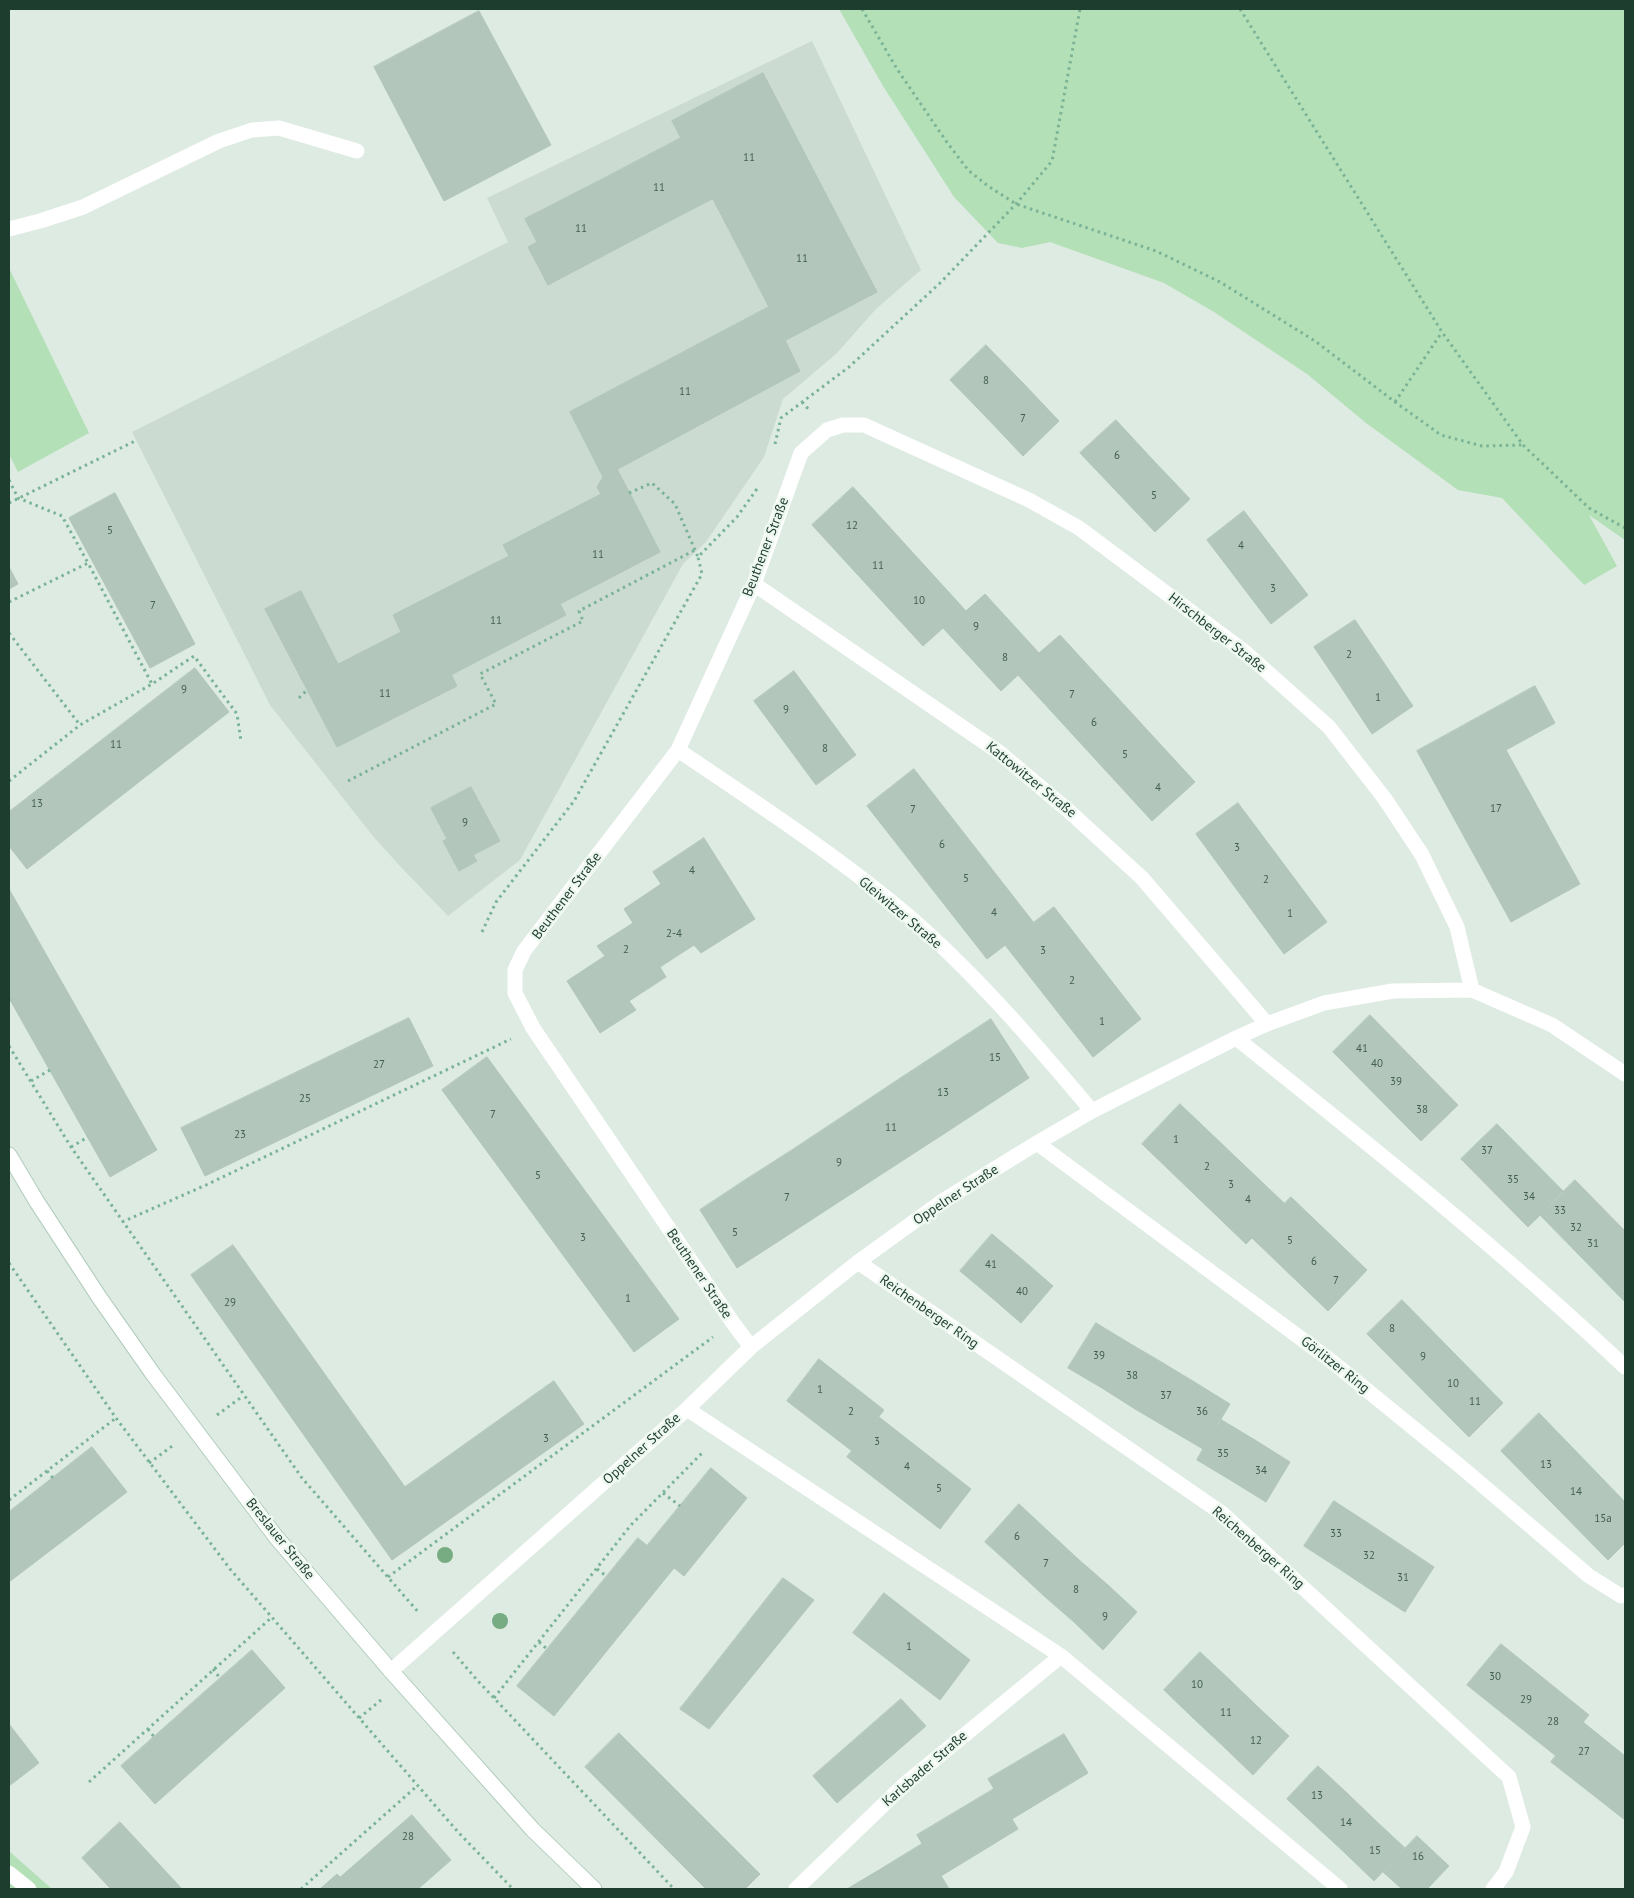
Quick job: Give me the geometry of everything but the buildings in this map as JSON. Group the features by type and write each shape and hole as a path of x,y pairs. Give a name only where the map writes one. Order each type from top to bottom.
{"street":[{"path":"9,228 40,221 83,207 219,141 252,130 279,128 357,151"},
{"name":"Hirschberger Straße","path":"827,430 843,425 864,425 1029,500 1079,528 1245,652 1330,728 1385,799 1422,855 1457,926 1472,990"},
{"name":"Beuthener Straße","path":"751,1346 733,1323 533,1028 515,993 515,970 524,951 678,750 754,584 801,454 827,430"},
{"name":"Kattowitzer Straße","path":"754,584 1000,753 1070,812 1142,878 1267,1024"},
{"name":"Gleiwitzer Straße","path":"678,750 794,827 905,914 976,980 1047,1056 1092,1111"},
{"name":"Oppelner Straße","path":"391,1672 687,1409 751,1346 858,1262 942,1202 1037,1143 1092,1111 1236,1038 1267,1024 1324,1003 1393,991 1472,990 1552,1024 1625,1074"},
{"path":"1236,1038 1373,1147 1570,1315 1625,1367"},
{"name":"Görlitzer Ring","path":"1037,1143 1330,1360 1460,1466 1589,1576 1621,1596 1625,1595"},
{"name":"Breslauer Straße","path":"9,1155 89,1281 154,1374 276,1537 391,1672 533,1830 594,1889"},
{"name":"Reichenberger Ring","path":"858,1262 1223,1514 1509,1777 1523,1827 1506,1872 1493,1889"},
{"path":"687,1409 1061,1656 1340,1889"},
{"name":"Karlsbader Straße","path":"796,1889 906,1783 1061,1656"},
{"path":"9,1873 29,1889"}],"path":[{"path":"862,9 897,69 946,141 968,170 988,186 1016,204 1156,251 1220,282 1316,341 1441,435 1482,446 1523,445"},
{"path":"1240,9 1442,332 1523,445 1589,508 1625,528"},
{"path":"1395,402 1442,332"},
{"path":"9,503 135,441"},
{"path":"9,480 18,498 62,516 152,684"},
{"path":"629,493 652,483 670,498 676,504 698,557"},
{"path":"348,780 496,704 480,674 583,621 579,610 695,550"},
{"path":"9,602 88,563"},
{"path":"9,633 80,725"},
{"path":"9,781 80,725 152,684 194,656 237,714 241,740"},
{"path":"299,698 307,690"},
{"path":"122,1222 206,1185 533,1028"},
{"path":"9,1046 71,1147 302,1478 494,1698 674,1889"},
{"path":"31,1081 50,1070"},
{"path":"71,1147 88,1137"},
{"path":"9,1263 116,1418 230,1569 417,1786 513,1889"},
{"path":"388,1577 733,1323"},
{"path":"9,1500 116,1418"},
{"path":"494,1698 631,1525 723,1433"},
{"path":"47,1471 52,1478"},
{"path":"663,1493 680,1506"},
{"path":"597,1568 606,1576"},
{"path":"88,1782 271,1618"},
{"path":"539,1642 547,1649"},
{"path":"213,1670 220,1678"},
{"path":"148,1729 154,1737"},
{"path":"301,1889 417,1786"}],"shaded area":[{"path":"812,41 921,270 876,309 837,353 783,399 764,457 706,542 683,564 520,860 448,916 372,835 270,705 132,432 508,242 487,198"}],"green space":[{"path":"839,9 1625,9 1625,540 1589,515 1617,566 1584,585 1502,498 1458,490 1366,423 1307,374 1214,312 1164,283 1050,242 1022,248 998,243 954,197 883,86"},
{"path":"9,268 89,433 18,472 9,454"},
{"path":"9,1851 52,1889 9,1889"}]}
